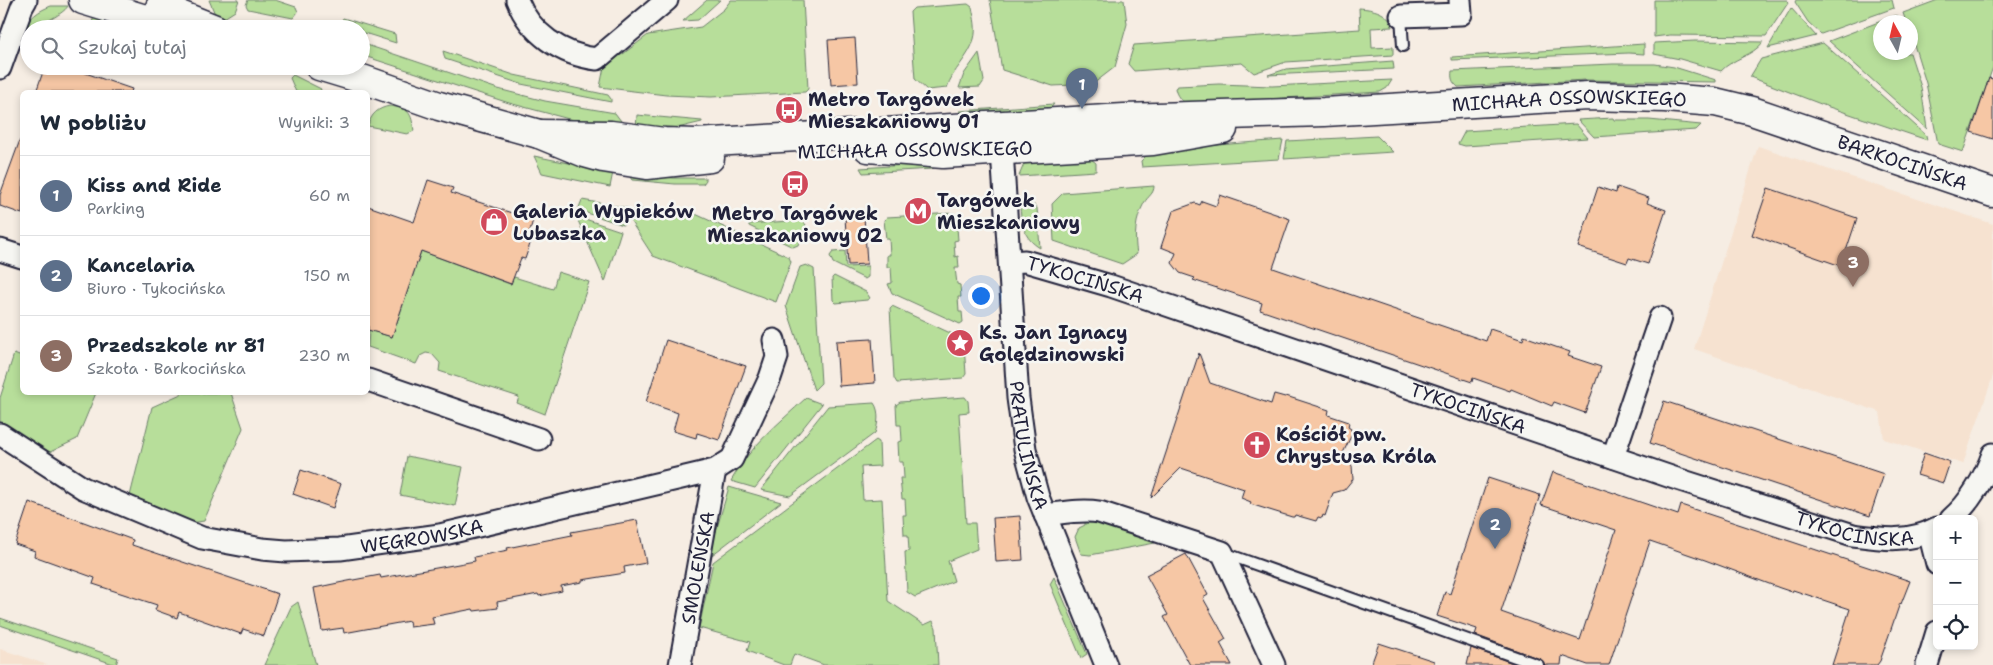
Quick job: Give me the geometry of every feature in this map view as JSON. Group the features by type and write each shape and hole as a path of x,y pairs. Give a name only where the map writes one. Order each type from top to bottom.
{"street":[{"path":"0,68 26,0"},
{"path":"83,0 149,20"},
{"path":"144,0 192,20"},
{"path":"516,0 522,14 546,41 582,57 597,59 667,0"},
{"path":"1402,16 1461,14 1460,0"},
{"name":"MICHAŁA OSSOWSKIEGO","path":"339,75 363,86 539,134 603,134 664,142 1001,137 1124,118 1324,112 1588,96 1665,98 1715,102 1752,111 1811,132"},
{"name":"BARKOCIŃSKA","path":"1811,132 1993,194"},
{"name":"PRATULIŃSKA","path":"1001,137 1022,432 1031,474 1045,515 1106,665"},
{"path":"0,250 20,256"},
{"name":"TYKOCIŃSKA","path":"1010,262 1024,261 1111,286 1613,457 1853,535 1898,539 1914,538 1933,530"},
{"path":"1613,457 1660,318"},
{"name":"WĘGROWSKA","path":"0,434 83,488 202,538 262,549 286,551 340,549 440,535 715,470 732,459 770,378 776,356 774,340"},
{"path":"370,381 539,439"},
{"path":"1956,515 1976,489 1993,454"},
{"name":"SMOLEŃSKA","path":"680,665 715,470"},
{"path":"1045,515 1085,510 1099,512 1222,552 1274,665"},
{"path":"1927,665 1933,645"}],"lane":[{"path":"1402,16 1403,46"},
{"path":"1222,552 1538,665"}],"shaded area":[{"path":"1758,146 1993,224 1993,376 1963,464 1884,439 1880,412 1694,349"},
{"path":"0,649 25,657 47,665 0,665"}],"green space":[{"path":"209,0 239,0 235,11 224,18 215,14"},
{"path":"248,0 275,0 296,7 298,12 293,18 248,9 246,5"},
{"path":"707,0 720,0 698,20 683,21"},
{"path":"731,0 803,0 808,89 805,92 711,97 666,95 600,87 605,62 623,54 648,35 701,27 724,9"},
{"path":"990,0 1124,0 1127,24 1115,67 1093,84 1053,86 1002,70"},
{"path":"1654,0 1787,0 1788,3 1766,36 1670,35 1654,37"},
{"path":"1796,0 1892,0 1894,8 1821,34 1808,22 1795,2"},
{"path":"1938,0 1993,0 1993,67 1963,152 1938,144 1926,83 1918,57 1918,15 1904,15 1903,13"},
{"path":"968,4 972,7 975,23 975,35 972,46 947,88 927,90 915,79 910,12 914,8"},
{"path":"51,6 68,6 49,20 29,20"},
{"path":"1359,8 1375,10 1388,18 1392,27 1371,28 1372,48 1393,47 1393,55 1286,62 1254,73 1242,63 1134,71 1128,64 1134,45 1360,29"},
{"path":"1791,8 1816,36 1768,48"},
{"path":"95,13 113,20 93,20"},
{"path":"1873,24 1873,60 1912,60 1921,87 1927,129 1829,41"},
{"path":"370,26 395,34 396,43 370,35"},
{"path":"1695,41 1763,42 1754,51 1731,63 1721,71 1680,59 1654,54 1654,43"},
{"path":"1823,43 1926,135 1927,140 1826,106 1750,77 1761,59"},
{"path":"1644,44 1644,54 1452,60 1452,57"},
{"path":"370,46 498,89 545,101 615,113 621,121 620,127 569,119 509,103 370,58"},
{"path":"443,51 514,75 608,95 611,102 521,84 445,59"},
{"path":"979,53 984,81 980,87 959,88 964,74"},
{"path":"1393,61 1394,69 1268,75 1286,69"},
{"path":"1655,64 1674,67 1716,80 1716,82 1585,80 1458,87 1453,82 1452,76 1452,71"},
{"path":"293,75 321,90 295,90 290,78"},
{"path":"1392,80 1387,88 1380,92 1188,104 1179,98 1175,88 1178,86 1219,84 1272,86"},
{"path":"1054,104 1047,112 960,118 960,111"},
{"path":"390,106 406,110 412,120 414,131 407,134 370,126 371,118 382,108"},
{"path":"637,115 702,122 673,129 636,129"},
{"path":"1613,118 1614,120 1649,120 1701,125 1696,130 1594,137 1578,120"},
{"path":"1576,124 1588,138 1465,146 1458,144 1465,131"},
{"path":"1377,136 1393,152 1284,159 1287,141"},
{"path":"1283,140 1279,159 1142,167 1141,161 1152,150"},
{"path":"1086,155 1096,163 1096,171 1019,176 1024,164 1029,159"},
{"path":"534,156 613,172 610,187 542,173"},
{"path":"936,163 933,169 863,173 860,168"},
{"path":"628,174 674,178 706,178 706,180 703,184 675,184 632,180"},
{"path":"1154,186 1152,193 1141,209 1137,222 1137,254 1122,264 1054,241 1052,204 1063,193"},
{"path":"582,200 628,208 623,225 578,210"},
{"path":"1033,204 1037,208 1040,248 1026,235 1021,218 1020,205"},
{"path":"634,209 691,212 789,257 791,262 776,302 653,256 631,222"},
{"path":"954,213 956,215 958,240 954,241 955,257 958,256 959,268 955,268 957,284 960,285 961,297 958,297 959,312 962,312 963,322 960,324 892,293 888,284 892,283 891,267 887,267 887,255 890,255 889,239 886,239 884,220 887,217"},
{"path":"576,216 621,231 605,282"},
{"path":"802,220 806,225 798,245 793,247 749,226 749,224"},
{"path":"421,251 510,284 514,277 553,289 558,272 589,282 545,414 517,403 519,397 439,371 440,363 432,354 426,353 420,356 416,364 370,348 370,330 392,337"},
{"path":"845,251 846,267 868,266 868,277 865,279 833,263 830,256 833,252"},
{"path":"806,265 814,269 821,383 814,390 786,306 800,267"},
{"path":"834,276 866,292 870,298 867,300 836,303 833,300 832,278"},
{"path":"892,306 961,338 964,344 966,374 963,378 897,383 894,378 890,308"},
{"path":"14,354 20,356 20,395 95,395 77,439 46,454 0,425 0,398"},
{"path":"179,395 232,395 243,428 204,521 191,523 133,500 130,496 152,407"},
{"path":"965,397 968,401 969,412 959,413 966,523 975,523 977,549 948,561 954,581 915,597 907,592 905,552 909,551 908,535 904,535 903,515 906,515 905,499 902,499 900,478 904,478 903,462 899,462 898,442 902,441 901,425 897,425 896,405 900,402"},
{"path":"806,398 822,404 755,488 731,481 746,457 755,447"},
{"path":"874,403 878,414 875,433 790,496 761,490 828,406"},
{"path":"876,440 879,442 880,466 861,467 863,500 882,499 888,601 924,625 933,621 936,628 938,665 824,665 794,654 790,665 784,665 747,651 750,642 699,628 713,562"},
{"path":"407,456 463,467 455,506 400,495"},
{"path":"729,487 781,502 708,558"},
{"path":"1085,517 1112,526 1111,528 1116,530 1118,527 1154,540 1155,543 1090,555 1081,554 1075,537 1079,528 1085,525"},
{"path":"1054,577 1087,654 1081,658 1050,584"},
{"path":"298,602 316,665 264,665 291,607"},
{"path":"0,618 118,658 116,665 0,625"}],"building":[{"path":"855,38 858,83 831,85 828,40"},
{"path":"42,75 91,75 132,89 132,90 37,90"},
{"path":"1989,78 1993,79 1993,139 1971,132"},
{"path":"20,140 20,213 0,206 0,195"},
{"path":"428,180 453,188 451,193 533,220 528,237 532,238 525,259 521,258 511,284 421,251 392,337 370,331 370,207 414,222"},
{"path":"1598,187 1616,193 1617,187 1649,198 1647,203 1666,210 1648,264 1629,258 1627,263 1578,247"},
{"path":"1768,188 1857,218 1841,266 1752,235"},
{"path":"1220,195 1290,219 1273,268 1486,341 1490,329 1523,340 1524,336 1570,352 1568,356 1601,367 1585,413 1554,402 1552,406 1511,389 1510,391 1473,378 1472,382 1260,310 1262,303 1193,280 1195,278 1180,273 1172,263 1176,253 1161,247 1173,211 1195,203 1200,205 1202,201 1216,206"},
{"path":"864,216 867,264 848,265 845,217"},
{"path":"872,339 875,383 839,386 836,341"},
{"path":"666,340 746,366 719,440 697,433 696,438 673,431 678,413 646,402"},
{"name":"Kościół pw. Chrystusa Króla","path":"1199,353 1210,383 1271,404 1274,394 1286,396 1329,410 1328,415 1349,422 1348,427 1353,432 1343,453 1352,466 1353,479 1344,490 1333,493 1325,516 1323,515 1322,518 1318,517 1316,521 1295,515 1292,517 1250,504 1251,502 1241,498 1244,489 1181,468 1151,498"},
{"path":"1664,401 1884,474 1870,516 1650,443"},
{"path":"1924,453 1950,462 1943,483 1917,475"},
{"path":"301,470 341,484 333,508 293,494"},
{"path":"1553,472 1678,515 1681,505 1910,581 1900,603 1880,661 1877,665 1832,665 1850,609 1793,590 1792,592 1780,588 1650,541 1609,665 1588,665 1562,656 1561,665 1545,665 1540,659 1475,635 1477,629 1437,616 1445,592 1450,594 1488,478 1540,495 1501,612 1580,640 1616,530 1541,505"},
{"path":"29,502 133,540 132,545 278,594 264,636 243,629 241,634 179,612 177,618 155,610 157,605 93,584 95,578 34,556 35,551 15,544"},
{"path":"1020,516 1023,560 996,562 993,518"},
{"path":"637,520 646,563 624,567 625,573 582,580 582,582 561,586 562,591 497,602 498,608 474,611 473,609 432,617 434,624 410,627 409,621 344,633 343,628 322,631 314,588 380,575 381,578 475,561 474,557 508,550 507,548 572,535 571,532"},
{"path":"1186,554 1208,595 1203,598 1226,639 1220,643 1232,665 1190,665 1164,617 1168,615 1146,575"},
{"path":"1379,643 1434,661 1434,665 1371,665"},
{"path":"1471,648 1518,665 1467,665"}],"place":[{"name":"Kiss and Ride","path":"1082,109"},
{"name":"Metro Targówek Mieszkaniowy 01","path":"789,110"},
{"name":"Metro Targówek Mieszkaniowy 02","path":"795,184"},
{"name":"Targówek Mieszkaniowy","path":"918,211"},
{"name":"Galeria Wypieków Lubaszka","path":"494,222"},
{"name":"Przedszkole nr 81","path":"1853,287"},
{"name":"Ks. Jan Ignacy Golędzinowski","path":"960,343"},
{"name":"Kościół pw. Chrystusa Króla","path":"1257,445"},
{"name":"Kancelaria","path":"1495,549"}]}
